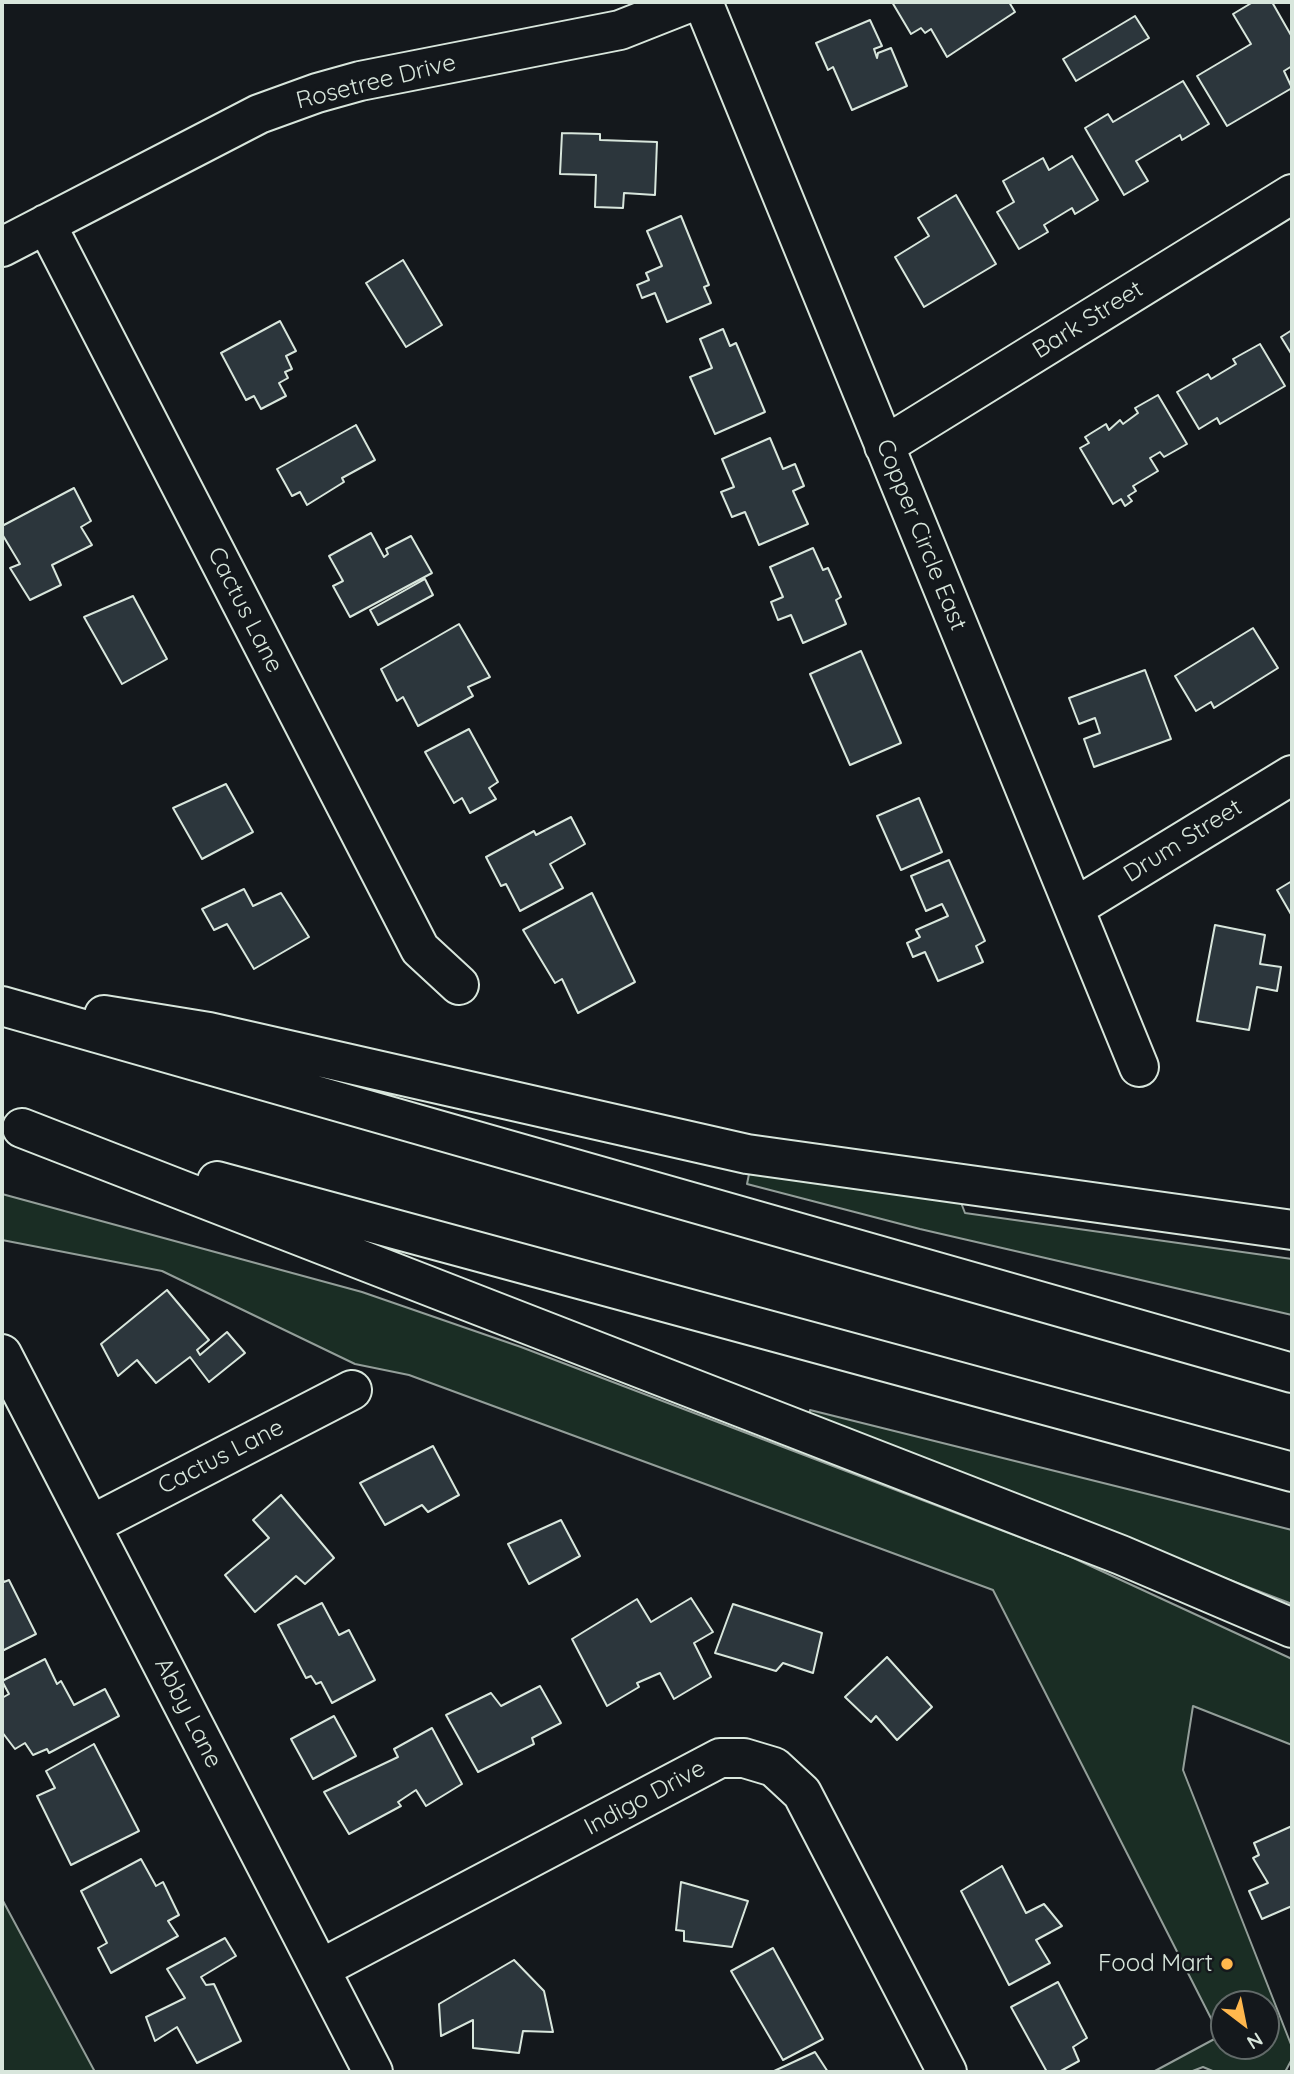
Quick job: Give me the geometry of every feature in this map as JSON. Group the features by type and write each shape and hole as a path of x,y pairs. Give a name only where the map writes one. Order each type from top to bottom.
{"main road":[{"name":"Rosetree Drive","path":"2,247 259,114 317,93 360,81 620,30 659,17 691,2"},
{"name":"Copper Circle East","path":"703,2 1139,1068"},
{"name":"Bark Street","path":"884,446 1292,194"},
{"name":"Cactus Lane","path":"46,223 419,948 458,985"},
{"name":"Drum Street","path":"1074,908 1292,775"},
{"path":"2,998 209,1032 747,1154 1292,1230"},
{"path":"2,1006 1292,1373"},
{"path":"12,1125 1292,1472"},
{"path":"12,1125 1108,1550 1292,1628"},
{"name":"Abby Lane","path":"2,1354 373,2072"},
{"name":"Cactus Lane","path":"91,1525 352,1390"},
{"name":"Indigo Drive","path":"320,1969 720,1758 744,1758 774,1767 802,1793 947,2072"}],"green space":[{"path":"750,1169 960,1200 965,1213 1292,1259 1292,1315 920,1229 747,1184"},
{"path":"2,1194 362,1292 521,1347 1069,1556 1292,1659 1292,1745 1193,1706 1183,1770 1270,1990 1210,1990 1210,2016 993,1590 409,1375 355,1364 162,1271 2,1240"},
{"path":"810,1410 1292,1530 1292,1604 809,1418"},
{"path":"2,1899 95,2072 2,2072"},
{"path":"1280,2017 1292,2047 1292,2059 1285,2072 1215,2072 1203,2067 1190,2072 1153,2072 1210,2041 1210,2060 1280,2060"}],"building":[{"path":"892,2 1009,2 1015,12 947,57 931,29 925,33 921,28 911,34"},
{"path":"1253,2 1272,2 1292,37 1292,66 1284,71 1292,88 1227,126 1197,76 1251,44 1233,14"},
{"path":"1135,16 1149,38 1076,81 1063,59"},
{"path":"870,20 882,46 874,49 877,58 878,53 891,48 907,86 852,110 833,67 828,70 816,43"},
{"path":"1183,81 1209,124 1182,140 1180,135 1136,161 1148,181 1124,195 1085,128 1108,114 1113,122"},
{"path":"562,133 600,134 600,140 657,142 655,195 624,193 623,208 595,207 596,175 560,174"},
{"path":"1072,156 1098,200 1075,214 1072,208 1044,225 1048,232 1019,249 997,212 1014,202 1003,181 1043,158 1049,170"},
{"path":"956,195 996,264 924,307 895,257 929,236 918,218"},
{"path":"681,216 709,285 704,287 711,303 667,322 655,293 642,298 637,285 649,280 646,273 662,266 647,231"},
{"path":"403,260 442,325 406,347 366,283"},
{"path":"280,321 296,351 286,356 292,369 285,372 288,378 279,383 286,396 261,409 254,396 246,400 221,353"},
{"path":"723,329 730,346 736,343 765,412 715,434 690,377 712,368 700,339"},
{"path":"1292,330 1292,355 1281,337"},
{"path":"1260,344 1285,386 1220,424 1217,418 1199,429 1177,392 1208,374 1211,379 1236,364 1233,359"},
{"path":"1158,395 1187,444 1164,457 1160,452 1150,458 1158,471 1133,486 1136,491 1128,496 1132,501 1125,506 1121,499 1113,504 1080,448 1089,443 1085,437 1106,424 1109,430 1120,420 1123,424 1138,413 1135,408"},
{"path":"356,425 375,460 342,478 344,482 307,505 300,492 292,496 277,469"},
{"path":"770,438 783,469 795,464 804,486 793,491 808,524 759,545 745,512 732,517 721,492 734,487 722,459"},
{"path":"74,488 91,521 81,527 92,545 52,565 61,585 30,600 10,568 20,564 2,534 2,526"},
{"path":"371,533 384,557 388,554 386,549 411,536 432,573 350,617 333,586 343,581 329,556"},
{"path":"813,548 823,570 828,568 841,597 836,600 846,624 803,643 791,615 778,620 771,602 783,597 770,567"},
{"path":"425,579 433,595 378,625 370,610"},
{"path":"133,596 167,659 122,684 84,617"},
{"path":"459,624 490,677 468,687 473,696 418,726 403,697 397,701 381,669"},
{"path":"1253,628 1278,668 1214,708 1211,702 1196,711 1175,676"},
{"path":"861,651 901,743 850,765 810,674"},
{"path":"1145,670 1171,739 1094,767 1084,739 1100,733 1095,718 1079,724 1069,698"},
{"path":"469,729 498,782 489,788 496,799 470,813 462,798 454,803 425,752"},
{"path":"226,784 253,832 202,859 173,808"},
{"path":"919,798 942,852 901,870 877,816"},
{"path":"571,817 585,844 550,864 563,888 520,911 506,884 501,886 486,857 534,831 536,835"},
{"path":"949,860 985,941 976,946 983,962 938,981 925,952 913,957 907,943 920,937 916,930 948,916 942,904 926,911 911,876"},
{"path":"1292,881 1292,916 1277,890"},
{"path":"244,889 253,906 281,893 309,937 254,969 227,924 214,930 202,909"},
{"path":"592,893 635,982 578,1013 562,979 555,983 523,930"},
{"path":"1215,925 1265,935 1260,964 1281,967 1277,991 1257,987 1249,1030 1197,1021"},
{"path":"167,1290 209,1340 197,1350 200,1355 227,1332 245,1353 209,1382 190,1357 156,1383 137,1360 118,1376 101,1344"},
{"path":"433,1446 459,1495 428,1512 422,1505 385,1525 360,1483"},
{"path":"281,1495 334,1558 305,1584 296,1576 255,1612 225,1575 269,1538 253,1520"},
{"path":"561,1520 580,1556 529,1584 508,1544"},
{"path":"2,1577 4,1582 9,1580 36,1634 2,1651"},
{"path":"691,1598 713,1632 694,1643 711,1677 674,1699 660,1673 637,1683 639,1687 607,1706 572,1639 637,1599 651,1622"},
{"path":"322,1603 339,1635 349,1630 375,1680 332,1703 321,1682 316,1684 311,1676 306,1678 278,1625"},
{"path":"733,1604 822,1633 813,1673 783,1663 776,1671 715,1653"},
{"path":"887,1657 932,1707 897,1740 876,1716 871,1722 845,1697"},
{"path":"45,1659 57,1684 61,1681 74,1705 105,1689 119,1716 49,1753 47,1749 33,1755 25,1743 15,1749 2,1732 2,1698 9,1694 2,1681"},
{"path":"540,1686 561,1723 532,1738 534,1744 478,1772 446,1715 491,1693 501,1706"},
{"path":"334,1716 356,1756 313,1779 291,1739"},
{"path":"432,1728 462,1784 426,1806 416,1790 398,1802 401,1806 349,1834 324,1792 398,1757 394,1749"},
{"path":"94,1744 139,1831 71,1865 37,1796 55,1788 46,1771"},
{"path":"1292,1826 1292,1906 1262,1919 1249,1891 1268,1883 1253,1858 1259,1855 1254,1843"},
{"path":"141,1859 156,1886 163,1882 179,1915 168,1921 178,1936 111,1973 98,1948 107,1943 81,1891"},
{"path":"1002,1866 1026,1913 1044,1904 1062,1926 1036,1940 1050,1963 1009,1985 961,1891"},
{"path":"681,1882 748,1901 732,1947 684,1941 684,1931 676,1930"},
{"path":"225,1938 236,1956 201,1977 206,1985 214,1984 241,2041 197,2063 177,2027 155,2041 146,2017 185,1998 167,1969"},
{"path":"773,1948 823,2039 783,2060 731,1971"},
{"path":"514,1960 544,1991 553,2032 523,2031 519,2053 473,2048 473,2020 441,2036 439,2004"},
{"path":"1058,1982 1087,2038 1073,2047 1079,2061 1059,2072 1047,2072 1011,2007"},
{"path":"815,2052 828,2072 772,2072"}],"place":[{"name":"Food Mart","path":"1227,1964"}]}
